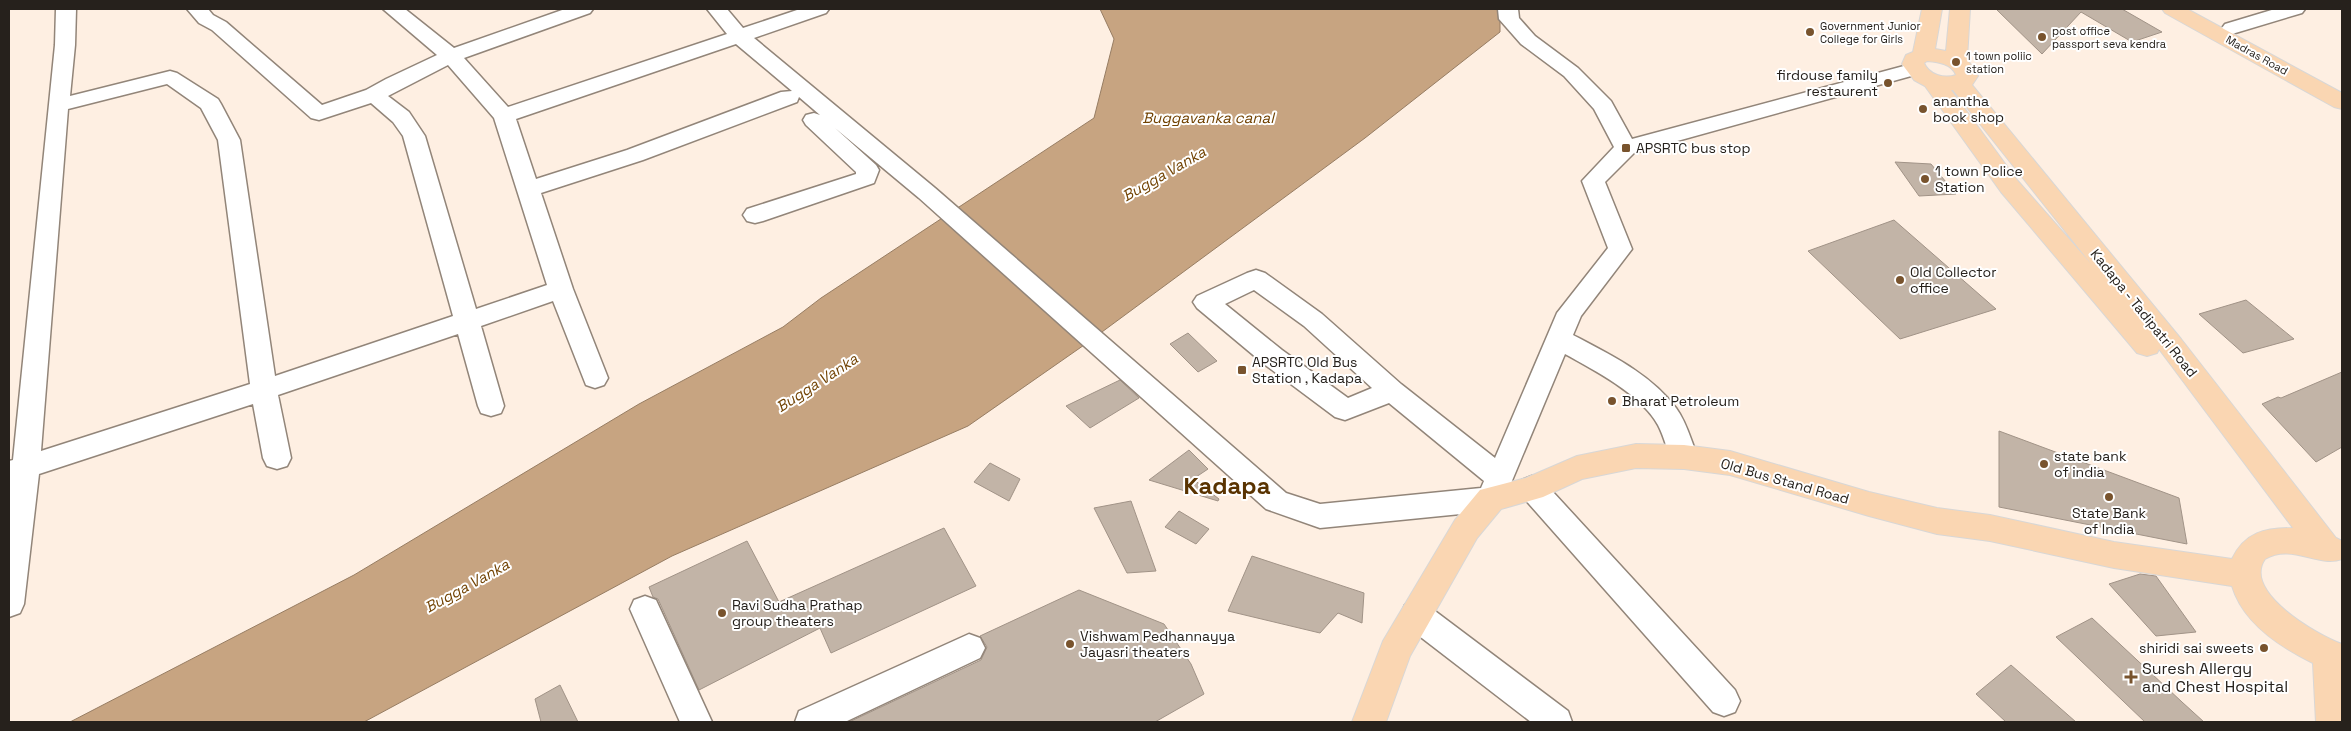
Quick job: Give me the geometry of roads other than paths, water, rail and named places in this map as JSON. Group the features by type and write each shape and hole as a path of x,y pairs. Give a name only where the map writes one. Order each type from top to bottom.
{"main road":[{"path":"1932,9 1920,69 1957,72 1960,9"},
{"name":"Madras Road","path":"2172,9 2342,102"},
{"name":"Madras Road","path":"2197,9 2342,87"},
{"name":"Kadapa - Tadipatri Road","path":"1920,69 2009,186 2322,547"},
{"name":"Kadapa - Tadipatri Road","path":"1957,72 2171,346 2322,547"},
{"name":"Old Bus Stand Road","path":"1496,489 1532,488 1578,468 1636,456 1684,457 1730,463 1869,504 1938,521 1990,528 2114,555 2245,574"},
{"path":"1369,722 1395,651 1466,529 1496,489"},
{"path":"2322,547 2276,540 2258,546 2247,558 2245,574 2251,592 2263,610 2281,627 2304,643 2336,657 2333,722"}],"street":[{"path":"9,604 17,470 65,45 66,9"},
{"path":"197,9 206,19 219,26 319,113 374,95 394,83 451,56 583,9"},
{"path":"393,9 451,56 504,116 561,289 595,378"},
{"path":"717,9 734,38 789,97 868,170 866,178 858,182 755,215"},
{"path":"504,116 819,9"},
{"path":"1508,9 1509,19 1528,40 1571,72 1603,106 1626,148"},
{"path":"2232,28 2295,9"},
{"path":"734,38 927,193 1141,384 1276,501 1320,516 1496,489"},
{"path":"1496,489 1570,313 1620,249 1593,181 1626,148 1799,99 1920,69"},
{"path":"58,105 170,77 210,104 228,140 264,390 277,458"},
{"path":"374,95 401,116 414,136 491,406"},
{"path":"529,188 635,155 789,97"},
{"path":"1392,391 1345,410 1273,357 1206,302 1256,278 1313,320 1392,391 1496,489"},
{"path":"17,470 264,390 561,289"},
{"path":"1559,339 1602,362 1644,393 1666,415 1684,457"},
{"path":"1532,488 1724,702"},
{"path":"645,609 696,722"},
{"path":"1416,615 1556,722"},
{"path":"811,722 969,648"}],"water":[{"name":"Buggavanka canal","path":"1100,9 1500,9 1500,32 1365,138 1087,343 968,426 672,556 364,722 70,722 354,575 639,404 783,327 821,298 1094,118 1114,39"}],"place":[{"name":"Government Junior College for Girls","path":"1810,32"},
{"name":"post office passport seva kendra","path":"2042,37"},
{"name":"1 town poliic station","path":"1956,62"},
{"name":"firdouse family restaurent","path":"1888,83"},
{"name":"anantha book shop","path":"1923,109"},
{"name":"APSRTC bus stop","path":"1626,148"},
{"name":"1 town Police Station","path":"1925,179"},
{"name":"Old Collector office","path":"1900,280"},
{"name":"APSRTC Old Bus Station , Kadapa","path":"1242,370"},
{"name":"Bharat Petroleum","path":"1612,401"},
{"name":"state bank of india","path":"2044,464"},
{"name":"State Bank of India","path":"2109,497"},
{"name":"Ravi Sudha Prathap group theaters","path":"722,613"},
{"name":"Vishwam Pedhannayya Jayasri theaters","path":"1070,644"},
{"name":"shiridi sai sweets","path":"2264,648"},
{"name":"Suresh Allergy and Chest Hospital","path":"2131,677"}],"district":[{"name":"Kadapa","path":"1227,486"}],"water label":[{"name":"Bugga Vanka","path":"1164,174"},
{"name":"Bugga Vanka","path":"817,383"},
{"name":"Bugga Vanka","path":"467,586"}]}
